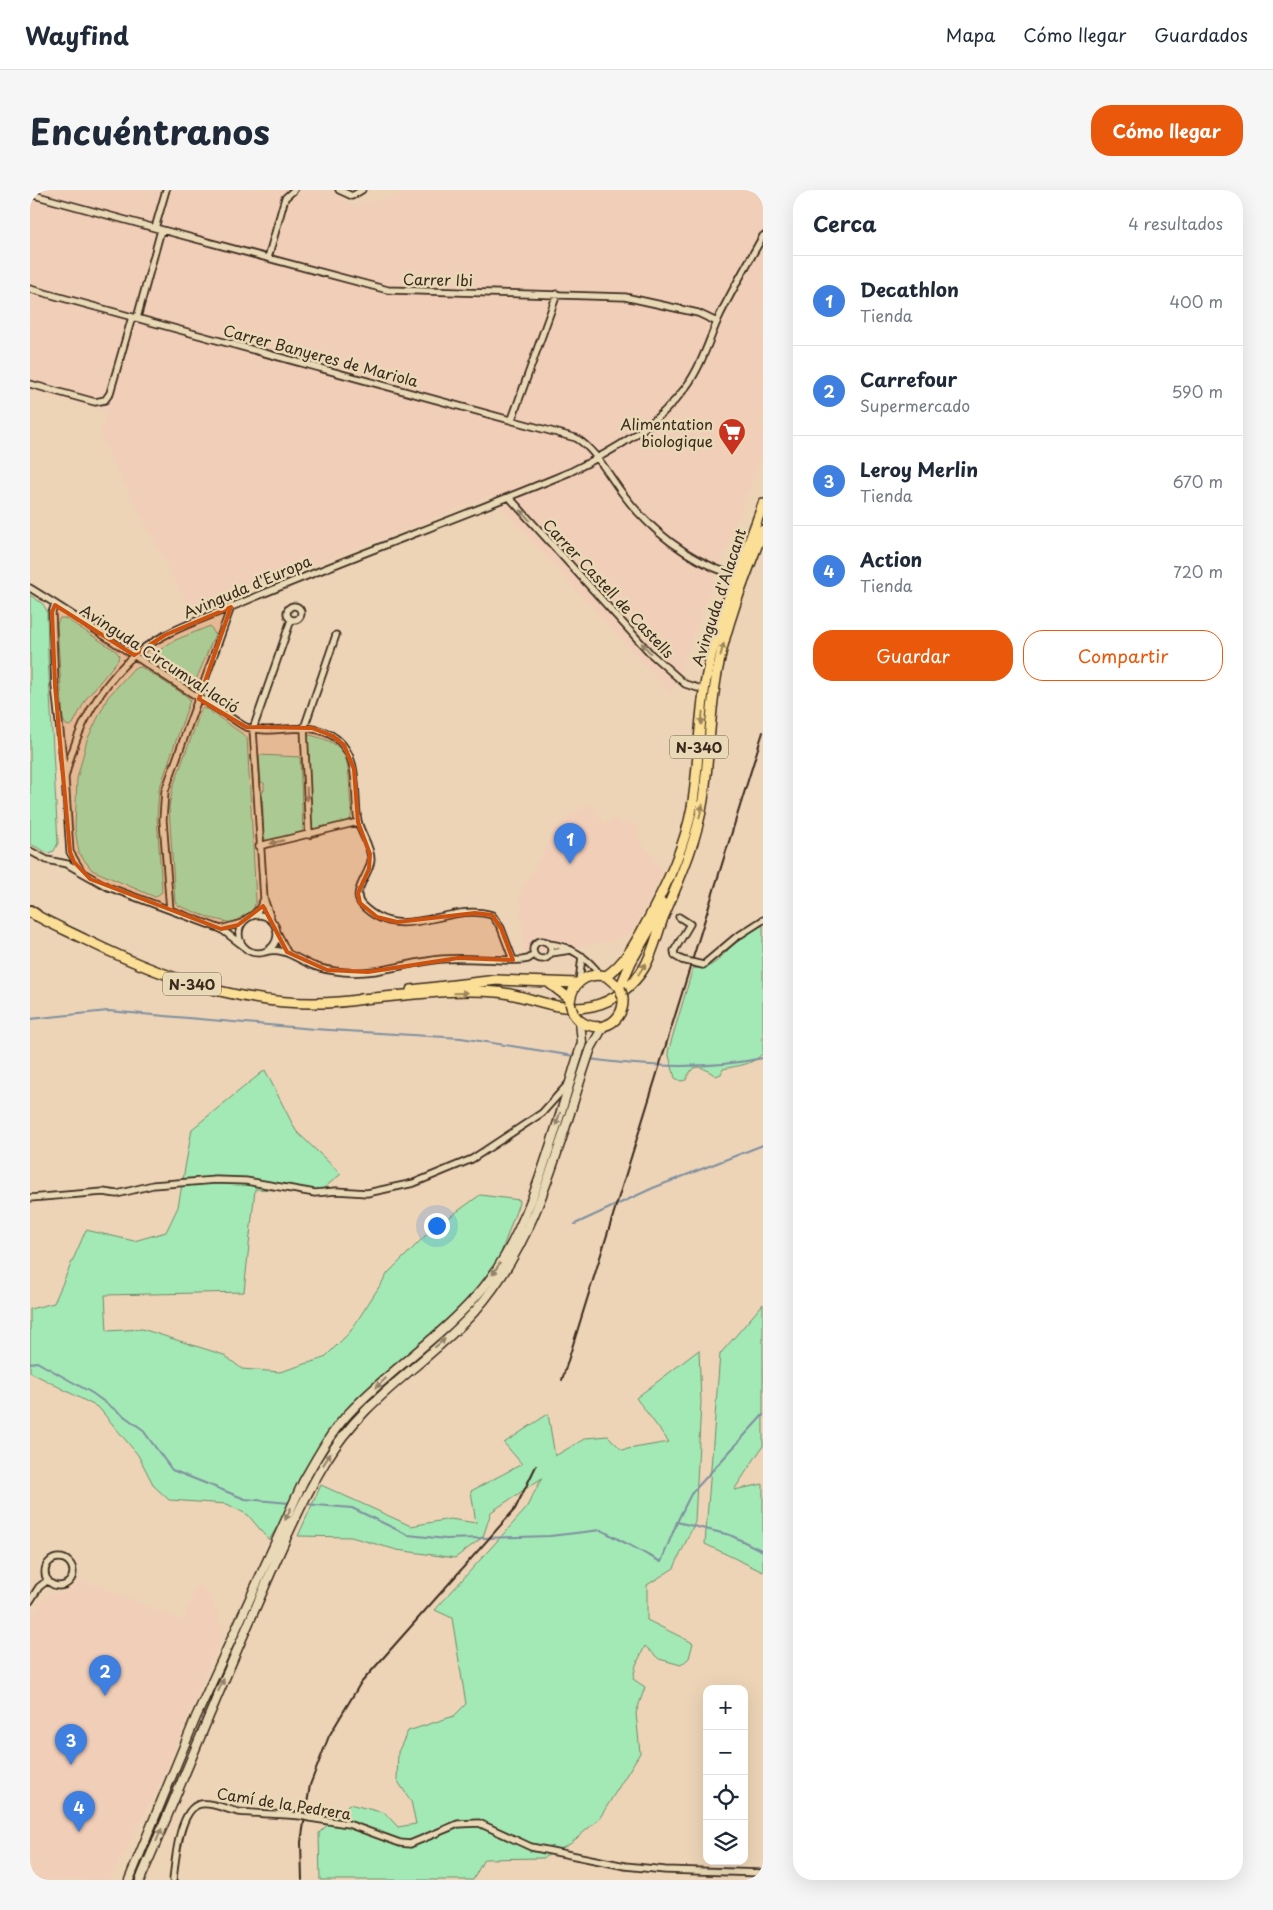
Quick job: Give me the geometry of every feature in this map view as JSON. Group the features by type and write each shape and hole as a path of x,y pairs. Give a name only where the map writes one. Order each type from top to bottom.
{"main road":[{"name":"Avinguda d'Alacant","path":"603,975 622,964 673,870 683,843 696,787 704,693 712,653 763,504"},
{"name":"Avinguda d'Alacant","path":"360,999 494,992 517,994 563,1007 580,1008 605,1002 625,990 644,967 687,857 703,802 719,662 727,632 763,530"},
{"name":"Avinguda d'Alacant","path":"620,988 631,962 687,857"},
{"name":"N-340","path":"32,913 154,972 207,988 275,1000 360,999 432,987 497,980 549,983 578,982 588,976 603,975"},
{"path":"549,983 570,1001 573,1013 580,1022 591,1027 603,1027 612,1023 619,1016 623,998 620,988 603,975"},
{"path":"570,1001 578,982"},
{"path":"129,1880 222,1658 302,1482 330,1436 348,1414 464,1310 493,1275 520,1227 581,1046 580,1022"},
{"path":"140,1880 219,1690 314,1482 335,1447 354,1421 375,1399 468,1318 508,1267 536,1211 591,1048 603,1027"}],"street":[{"path":"30,384 95,402 105,400 110,393 135,318 166,190"},
{"path":"268,258 285,198 294,190"},
{"path":"339,190 352,196 362,190"},
{"name":"Carrer Ibi","path":"30,194 388,290 634,298 698,312 717,322"},
{"name":"Avinguda d'Europa","path":"65,778 75,741 94,702 104,687 134,655 165,635 245,599 509,497 597,459 644,428 686,387 695,373 717,322 763,236"},
{"name":"Carrer Banyeres de Mariola","path":"30,289 576,438 597,459 624,496 656,530 695,559 730,574"},
{"path":"512,419 557,294"},
{"name":"Carrer Castell de Castells","path":"509,497 651,654 685,684 698,688"},
{"name":"Avinguda Circumval·lació","path":"30,588 240,724 253,728 304,728 326,733 344,745 354,769 358,822 370,847 371,861 358,893 358,898 370,912 386,920 406,923 462,914 484,913 497,920 508,941 513,960"},
{"path":"55,605 52,612 55,686 65,778 70,852 82,872"},
{"path":"170,910 164,800 168,782 199,699 230,607"},
{"path":"287,952 264,899 253,728 292,620"},
{"path":"309,835 304,728 336,635"},
{"path":"260,846 358,822"},
{"path":"30,851 47,860 67,864 108,887 221,929 250,951 265,952 273,949 287,952 315,966 346,972 381,971 449,958 513,960 528,959 534,955"},
{"path":"221,929 238,926 244,922 259,909 264,899"},
{"path":"250,916 265,916 274,923"},
{"path":"680,917 690,924 674,951 675,956 682,960 703,965 735,938 763,920"},
{"path":"242,945 239,930 244,922"},
{"path":"265,952 273,945 277,931"},
{"path":"571,950 551,953 544,959 538,959 534,955 533,949 538,942 544,941 571,950 582,956 603,975"},
{"path":"549,944 551,953"},
{"path":"578,982 582,956"},
{"path":"30,1198 103,1192 117,1194 153,1185 216,1180 246,1181 315,1193 336,1191 367,1193 414,1183 472,1159 542,1113 570,1081"},
{"path":"65,1560 71,1566 73,1575 65,1585 54,1585 48,1580 46,1568 52,1561 65,1560"},
{"path":"30,1601 39,1587 48,1580"},
{"name":"Camí de la Pedrera","path":"173,1880 181,1828 190,1810 196,1806 210,1804 238,1811 301,1816 348,1824 400,1844 410,1844 458,1824 479,1823 531,1847 626,1866 701,1872 763,1873"},
{"path":"125,1880 142,1850"}],"highlighted area":[{"path":"55,605 134,655 165,635 231,607 199,699 246,727 312,728 333,736 344,745 354,769 358,822 370,854 369,869 358,893 360,903 377,917 397,922 475,913 492,915 501,928 513,960 458,958 368,972 327,970 287,952 263,906 238,925 221,929 90,879 74,862 70,852 55,686 52,612"}],"shaded area":[{"path":"30,190 330,190 353,206 414,190 763,190 763,453 671,694 490,496 191,613 100,436 106,411 30,390"},
{"path":"589,804 604,824 618,818 618,824 629,822 638,825 637,839 655,857 663,874 632,932 624,937 598,944 524,953 520,894 545,850 555,826"},
{"path":"83,1580 182,1621 199,1582 213,1602 220,1622 221,1635 166,1770 110,1880 30,1880 30,1621 42,1600 48,1595 65,1593"}],"green space":[{"path":"30,595 43,604 47,611 58,843 54,851 48,853 30,844"},
{"path":"60,618 65,618 116,651 119,655 118,660 86,699 73,724 69,726 63,720 57,624"},
{"path":"210,626 215,634 194,685 190,685 152,660 152,655 173,641"},
{"path":"141,667 190,700 159,790 157,817 162,892 155,897 92,870 79,853 75,829 77,779 87,740 108,697 134,668"},
{"path":"202,708 208,710 247,737 256,901 253,910 232,923 210,918 177,905 175,901 169,807 173,787"},
{"path":"310,735 332,743 344,754 347,762 351,808 350,821 316,830 312,828 307,737"},
{"path":"259,755 300,757 303,833 269,842 264,838 262,791 264,791 264,783 261,782"},
{"path":"763,925 763,1053 749,1063 723,1069 721,1074 716,1076 699,1067 692,1070 686,1080 681,1081 675,1078 668,1052 693,968 707,967 717,961 739,940"},
{"path":"265,1070 296,1131 341,1174 319,1192 255,1189 244,1292 105,1295 107,1331 142,1329 224,1355 242,1369 280,1372 324,1358 350,1332 388,1273 429,1232 480,1195 520,1200 493,1275 453,1319 346,1416 269,1540 248,1515 227,1504 169,1500 154,1486 138,1455 99,1408 30,1372 30,1309 54,1303 86,1230 134,1241 166,1232 178,1207 192,1129"},
{"path":"763,1304 763,1446 734,1490 763,1484 763,1572 705,1544 720,1354"},
{"path":"699,1350 701,1402 695,1522 674,1568 647,1585 647,1620 693,1643 689,1658 681,1665 659,1659 645,1646 636,1665 633,1679 645,1687 636,1713 640,1753 599,1819 570,1844 543,1858 484,1859 473,1880 320,1880 319,1833 349,1804 385,1813 398,1827 416,1824 411,1801 397,1780 398,1752 408,1731 454,1716 466,1704 452,1618 435,1610 525,1510 542,1478 491,1512 483,1537 455,1558 397,1550 351,1537 298,1536 321,1485 411,1526 450,1519 476,1523 471,1491 522,1464 504,1443 548,1414 555,1456 586,1438 608,1436 622,1450 669,1442 636,1398"}],"waterway":[{"path":"30,1019 108,1011 314,1029 461,1038 574,1056"},
{"path":"589,1059 632,1064 698,1066 763,1058"},
{"path":"575,1224 653,1188 763,1145"},
{"path":"30,1363 37,1362 92,1393 142,1429 172,1470 245,1499 290,1503"},
{"path":"677,1522 691,1494 763,1415"},
{"path":"305,1504 352,1508 408,1535 446,1539 550,1536 601,1530 661,1562 677,1522 730,1535 763,1551"}],"railway":[{"path":"562,1380 763,732"},
{"path":"302,1880 301,1842 310,1785 329,1736 360,1684 515,1509 536,1466"}],"place":[{"name":"Alimentation biologique","path":"732,456"},
{"name":"Decathlon","path":"570,864"},
{"name":"Carrefour","path":"105,1696"},
{"name":"Leroy Merlin","path":"71,1765"},
{"name":"Action","path":"79,1832"}]}
